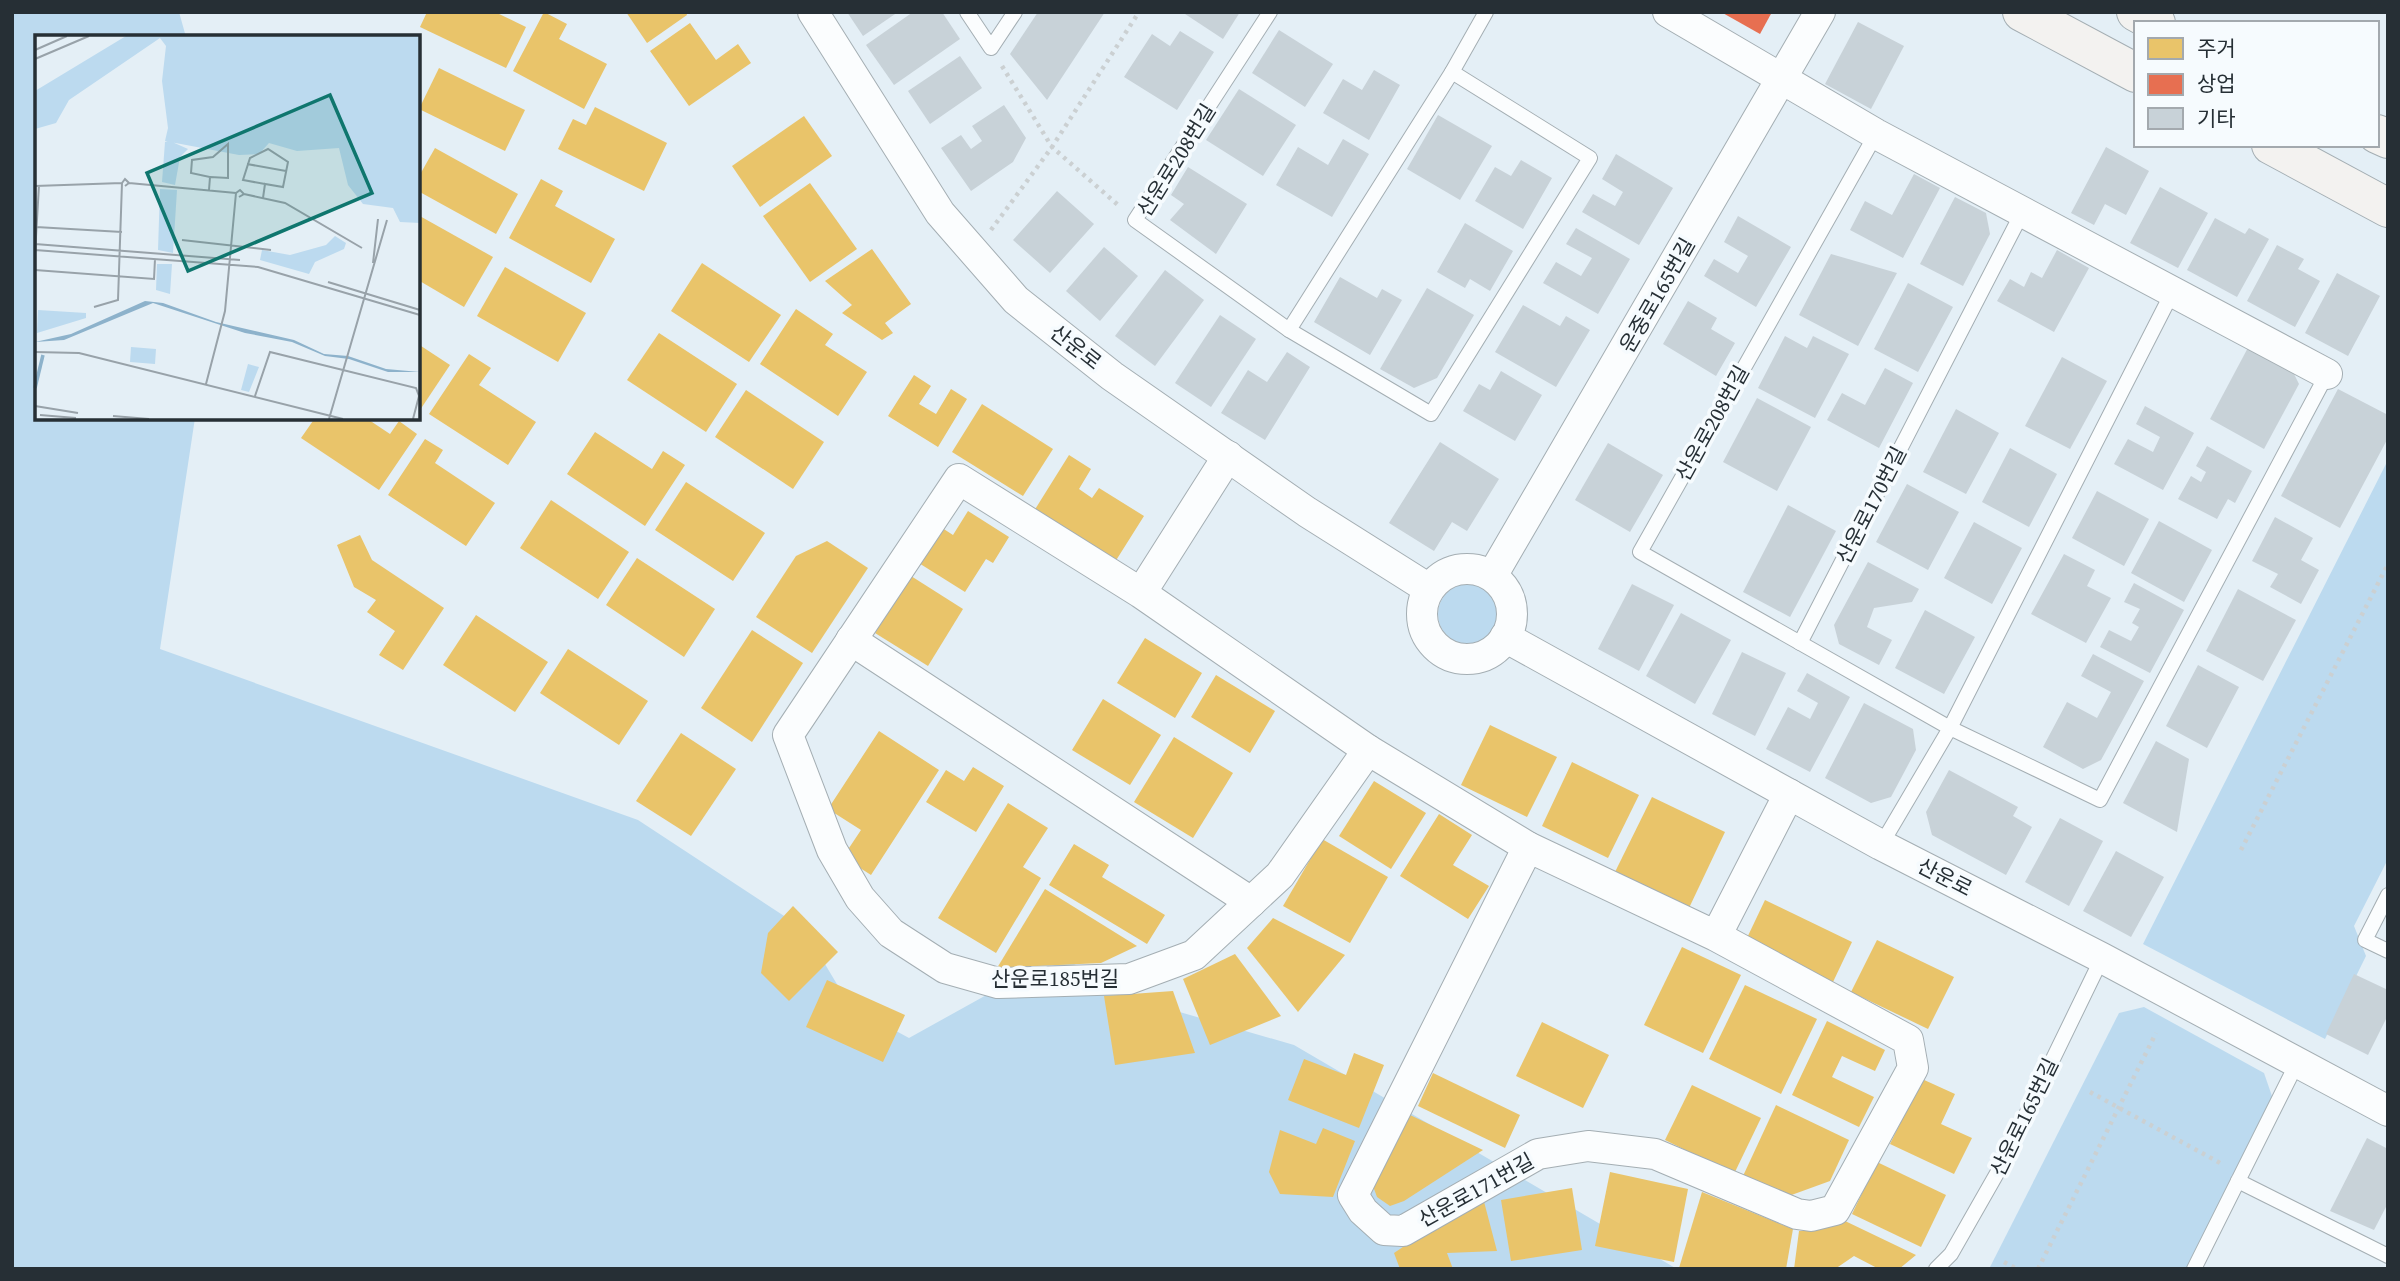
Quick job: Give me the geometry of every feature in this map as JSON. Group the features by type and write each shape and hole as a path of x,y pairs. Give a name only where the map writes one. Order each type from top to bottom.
{"main road":[{"path":"2022,12 2134,72"},
{"path":"2136,12 2152,21"},
{"path":"2275,147 2388,208"}],"street":[{"name":"산운로","path":"813,12 940,213 1016,300 1112,376 1429,590"},
{"path":"1668,12 1875,134 2327,374"},
{"name":"운중로165번길","path":"1492,576 1820,12"},
{"path":"1141,593 1228,456"},
{"name":"산운로185번길","path":"1368,750 1280,876 1194,955 1129,979 998,982 945,968 891,933 860,898 832,850 788,735 960,479 1141,593 1368,750 1450,801"},
{"path":"1458,570 1478,570 1492,576 1509,597 1512,611 1505,638 1496,648 1470,658 1443,651 1426,630 1424,602 1429,590 1438,579 1458,570"},
{"name":"산운로","path":"1505,638 1881,845 2102,958 2388,1111"},
{"path":"851,640 1251,901"},
{"path":"1716,936 1789,794"},
{"name":"산운로171번길","path":"1450,801 1528,847 1716,936 1908,1040 1913,1068 1835,1210 1811,1216 1797,1214 1655,1154 1588,1146 1538,1154 1403,1231 1384,1230 1363,1211 1353,1195 1528,847"}],"lane":[{"path":"967,12 991,48 1014,12"},
{"name":"산운로208번길","path":"1270,12 1135,220 1289,330 1431,414 1590,158 1452,72"},
{"path":"1289,330 1452,72 1486,12"},
{"name":"산운로208번길","path":"1800,643 1640,552 1875,134"},
{"name":"산운로170번길","path":"1800,643 2022,214"},
{"path":"1881,845 1951,728 2172,293"},
{"path":"1800,643 1951,728 2100,800 2327,374"},
{"path":"2388,895 2365,940 2388,951"},
{"name":"산운로165번길","path":"1936,1269 1951,1254 2000,1168 2102,958"},
{"path":"2194,1269 2297,1063"},
{"path":"2238,1181 2388,1256"}],"path":[{"path":"974,253 1052,148 1139,12"},
{"path":"991,48 1052,148 1135,220"},
{"path":"2241,850 2388,564"},
{"path":"2038,1269 2156,1033"},
{"path":"2090,1092 2229,1168"},
{"path":"2004,1262 2017,1269"}],"shaded area":[{"path":"12,12 179,12 185,35 35,35 35,420 195,420 160,649 638,820 804,929 850,1006 909,1038 999,988 1067,960 1138,1000 1294,1045 1677,1269 12,1269"},
{"path":"2388,460 2388,859 2354,926 2366,956 2325,1039 2143,944"},
{"path":"1468,584 1489,593 1498,614 1489,635 1468,644 1447,635 1438,614 1447,593"},
{"path":"2144,1007 2264,1073 2274,1102 2188,1269 1989,1269 2119,1013"}],"building: 주거":[{"path":"427,12 495,12 526,27 506,68 420,27"},
{"path":"544,12 567,24 559,39 607,64 584,109 513,71"},
{"path":"626,12 686,12 687,15 647,43"},
{"path":"690,23 716,60 738,44 751,63 689,106 650,51"},
{"path":"439,68 525,110 505,151 420,109"},
{"path":"595,107 667,143 644,191 558,149 573,119 586,125"},
{"path":"804,116 832,156 760,207 732,166"},
{"path":"435,148 518,194 496,234 420,192 420,174"},
{"path":"541,179 563,191 555,206 615,239 591,283 509,238"},
{"path":"810,183 857,249 810,282 763,216"},
{"path":"420,216 493,257 464,307 420,281"},
{"path":"872,249 911,304 885,323 893,333 882,340 842,313 852,305 825,281"},
{"path":"702,263 781,315 749,362 671,311"},
{"path":"505,267 586,313 558,362 477,316"},
{"path":"796,309 833,334 825,345 867,372 838,416 760,364"},
{"path":"659,333 737,384 706,432 627,380"},
{"path":"420,345 450,365 420,410"},
{"path":"469,354 491,368 479,385 536,422 508,465 429,414"},
{"path":"914,375 931,386 919,404 936,414 951,389 967,399 938,447 888,416"},
{"path":"746,390 824,442 793,489 715,437"},
{"path":"982,404 1053,449 1023,496 952,452"},
{"path":"314,420 369,420 390,434 399,421 417,434 379,490 301,438"},
{"path":"595,432 652,469 663,451 685,465 645,526 567,474"},
{"path":"425,439 443,450 435,463 495,503 466,546 388,495"},
{"path":"1069,455 1091,469 1079,489 1092,498 1099,488 1144,516 1115,562 1034,511"},
{"path":"686,482 765,533 733,581 655,530"},
{"path":"551,500 629,552 598,599 520,548"},
{"path":"968,511 1009,537 993,563 986,559 965,592 914,560 936,524 953,535"},
{"path":"360,535 372,560 444,608 403,670 379,655 395,631 367,612 376,600 354,587 337,545"},
{"path":"827,541 868,568 812,653 756,617 796,556"},
{"path":"637,558 715,609 684,657 606,605"},
{"path":"911,576 963,609 928,666 875,633"},
{"path":"476,615 548,662 515,712 443,665"},
{"path":"752,630 803,663 752,742 701,708"},
{"path":"1145,638 1202,673 1175,718 1117,683"},
{"path":"568,649 648,701 619,745 540,693"},
{"path":"1216,675 1275,711 1250,753 1191,717"},
{"path":"1103,699 1161,735 1130,785 1072,750"},
{"path":"1490,725 1557,757 1527,817 1461,785"},
{"path":"879,731 939,770 871,875 843,857 861,830 828,809"},
{"path":"681,733 736,769 691,836 636,801"},
{"path":"1174,737 1233,773 1193,838 1134,802"},
{"path":"1572,762 1639,795 1608,858 1542,826"},
{"path":"973,767 1004,786 976,832 926,802 946,770 964,781"},
{"path":"1374,781 1426,813 1391,869 1339,836"},
{"path":"1652,797 1725,832 1689,908 1615,872"},
{"path":"1008,803 1048,828 1023,867 1041,878 996,953 938,918"},
{"path":"1439,814 1472,835 1453,865 1489,886 1468,919 1400,876"},
{"path":"1322,839 1388,877 1350,943 1283,906"},
{"path":"1074,844 1109,865 1102,877 1165,915 1147,944 1049,885"},
{"path":"1045,889 1137,946 1101,963 997,968"},
{"path":"1765,900 1852,942 1833,982 1746,940"},
{"path":"793,906 838,952 789,1001 761,973 768,933"},
{"path":"1273,918 1345,955 1298,1012 1247,948"},
{"path":"1877,940 1954,977 1928,1029 1851,992"},
{"path":"1682,947 1741,975 1703,1053 1644,1025"},
{"path":"1235,954 1281,1016 1210,1045 1183,979"},
{"path":"827,980 905,1015 883,1062 806,1027"},
{"path":"1745,985 1817,1019 1781,1094 1709,1059"},
{"path":"1173,991 1195,1053 1115,1065 1104,996"},
{"path":"1827,1021 1885,1050 1875,1071 1842,1056 1832,1077 1874,1097 1859,1127 1792,1095"},
{"path":"1542,1022 1609,1055 1583,1108 1516,1076"},
{"path":"1354,1053 1384,1065 1359,1128 1288,1100 1304,1059 1346,1075"},
{"path":"1433,1073 1520,1115 1505,1148 1418,1106"},
{"path":"1922,1079 1955,1094 1941,1124 1972,1138 1954,1174 1890,1144"},
{"path":"1692,1085 1761,1118 1734,1174 1665,1140"},
{"path":"1776,1105 1849,1140 1830,1181 1786,1197 1743,1176"},
{"path":"1408,1114 1483,1150 1404,1201 1390,1206 1377,1197 1373,1186"},
{"path":"1323,1128 1355,1141 1333,1197 1280,1194 1269,1172 1280,1130 1316,1144"},
{"path":"1877,1162 1946,1195 1921,1247 1852,1214"},
{"path":"1610,1172 1688,1189 1674,1262 1595,1246"},
{"path":"1572,1188 1582,1250 1511,1261 1501,1200"},
{"path":"1702,1192 1793,1229 1786,1269 1679,1268"},
{"path":"1482,1194 1497,1251 1447,1253 1453,1269 1400,1269 1394,1253"},
{"path":"1843,1220 1916,1255 1899,1269 1879,1269 1854,1256 1835,1269 1794,1269 1799,1231 1817,1230"}],"building: 상업":[{"path":"1721,12 1772,12 1760,34"}],"building: 기타":[{"path":"847,12 898,12 863,36"},
{"path":"913,12 942,12 960,39 894,85 866,45"},
{"path":"1038,12 1105,12 1047,100 1010,54"},
{"path":"1182,12 1240,12 1223,39"},
{"path":"1858,22 1904,46 1871,109 1825,84"},
{"path":"1279,30 1333,64 1305,107 1252,73"},
{"path":"1180,31 1214,52 1177,110 1124,77 1152,34 1170,46"},
{"path":"960,56 982,88 930,124 908,91"},
{"path":"1374,70 1400,85 1369,140 1323,113 1343,79 1362,90"},
{"path":"1239,89 1296,125 1263,176 1206,140"},
{"path":"1004,105 1026,138 1013,162 971,191 941,148 961,135 971,149 982,141 972,126"},
{"path":"1438,115 1492,146 1460,200 1407,169"},
{"path":"1343,139 1369,154 1332,217 1276,185 1298,147 1328,165"},
{"path":"2106,147 2149,171 2126,215 2105,204 2094,225 2071,213"},
{"path":"1616,154 1673,188 1639,245 1582,212 1593,194 1615,206 1623,192 1602,179"},
{"path":"1521,160 1552,178 1523,229 1475,201 1495,167 1511,176"},
{"path":"1188,167 1247,204 1216,254 1170,220 1184,204 1171,195"},
{"path":"1914,174 1940,188 1903,258 1850,230 1865,201 1892,215"},
{"path":"2160,187 2208,213 2178,268 2130,243"},
{"path":"1057,191 1094,224 1050,273 1013,240"},
{"path":"1955,197 1986,213 1990,234 1963,286 1920,264"},
{"path":"1738,216 1791,247 1756,307 1704,276 1714,259 1738,273 1748,256 1724,242"},
{"path":"2215,218 2245,234 2249,228 2269,239 2237,297 2187,270"},
{"path":"1465,223 1513,251 1490,291 1470,279 1465,288 1437,272"},
{"path":"1576,228 1630,259 1598,314 1543,283 1556,262 1581,276 1592,258 1566,244"},
{"path":"2277,245 2304,259 2298,269 2320,281 2295,327 2247,301"},
{"path":"1104,247 1138,276 1100,321 1066,291"},
{"path":"2057,250 2089,268 2054,332 1997,301 2010,279 2024,287 2031,272 2042,278"},
{"path":"1831,254 1897,273 1858,346 1799,315"},
{"path":"1165,270 1204,300 1155,366 1115,336"},
{"path":"2337,273 2380,296 2348,356 2305,333"},
{"path":"1340,277 1377,298 1382,289 1402,300 1370,355 1314,322"},
{"path":"1908,283 1953,307 1918,372 1874,349"},
{"path":"1427,288 1474,315 1437,378 1414,388 1380,369"},
{"path":"1688,301 1717,318 1711,329 1735,343 1716,376 1663,344"},
{"path":"1523,305 1560,326 1566,316 1590,330 1556,387 1495,352"},
{"path":"1220,315 1256,339 1211,407 1175,383"},
{"path":"1785,336 1807,348 1813,336 1849,354 1815,418 1758,388"},
{"path":"2251,342 2288,362 2299,384 2264,449 2210,419"},
{"path":"1287,352 1310,367 1265,440 1221,413 1248,370 1267,382"},
{"path":"2062,357 2107,381 2070,449 2025,426"},
{"path":"1885,368 1913,383 1879,448 1827,420 1842,393 1865,405"},
{"path":"1501,371 1542,395 1515,441 1463,411 1479,384 1490,390"},
{"path":"2338,389 2388,415 2388,438 2340,528 2281,496"},
{"path":"1757,398 1811,427 1777,491 1723,462"},
{"path":"2145,406 2194,433 2163,490 2114,464 2128,439 2153,452 2160,437 2136,424"},
{"path":"1956,409 1999,433 1966,494 1923,472"},
{"path":"1440,442 1499,479 1467,531 1452,522 1434,551 1389,523"},
{"path":"1608,443 1663,475 1630,532 1575,500"},
{"path":"2207,446 2252,471 2235,503 2228,499 2217,519 2178,499 2191,476 2201,482 2206,472 2196,466"},
{"path":"2010,448 2057,474 2029,527 1982,502"},
{"path":"1907,484 1959,512 1928,570 1876,542"},
{"path":"2097,491 2149,519 2124,566 2072,538"},
{"path":"1788,505 1836,531 1790,617 1743,592"},
{"path":"2275,517 2313,538 2301,560 2319,570 2301,604 2270,587 2278,574 2252,561"},
{"path":"2159,521 2212,550 2184,602 2131,573"},
{"path":"1974,522 2022,548 1992,604 1944,578"},
{"path":"2064,554 2095,570 2087,586 2111,598 2086,643 2031,614"},
{"path":"1868,562 1919,589 1912,602 1874,608 1867,627 1892,640 1879,665 1839,644 1834,625"},
{"path":"2134,583 2184,610 2150,673 2100,647 2109,630 2131,641 2139,627 2132,623 2140,609 2124,602"},
{"path":"1632,584 1674,605 1639,671 1598,649"},
{"path":"2238,589 2296,620 2263,681 2206,651"},
{"path":"1925,610 1975,637 1944,694 1895,668"},
{"path":"1681,613 1731,640 1695,704 1646,676"},
{"path":"1742,652 1786,673 1755,736 1712,714"},
{"path":"2093,654 2144,681 2101,760 2083,769 2043,747 2067,702 2097,718 2111,692 2081,676"},
{"path":"2198,665 2239,687 2207,748 2166,726"},
{"path":"1807,673 1850,697 1810,772 1766,749 1788,707 1810,719 1818,703 1797,691"},
{"path":"1864,703 1913,729 1916,750 1891,797 1871,803 1825,778"},
{"path":"2156,741 2189,759 2177,832 2123,803"},
{"path":"1949,770 2018,807 2013,816 2032,827 2006,875 1932,835 1926,812"},
{"path":"2060,818 2103,841 2069,906 2025,882"},
{"path":"2116,851 2164,877 2131,937 2083,911"},
{"path":"2354,974 2388,990 2388,1015 2368,1055 2326,1034"},
{"path":"2367,1138 2388,1149 2388,1203 2374,1230 2330,1211"}]}
